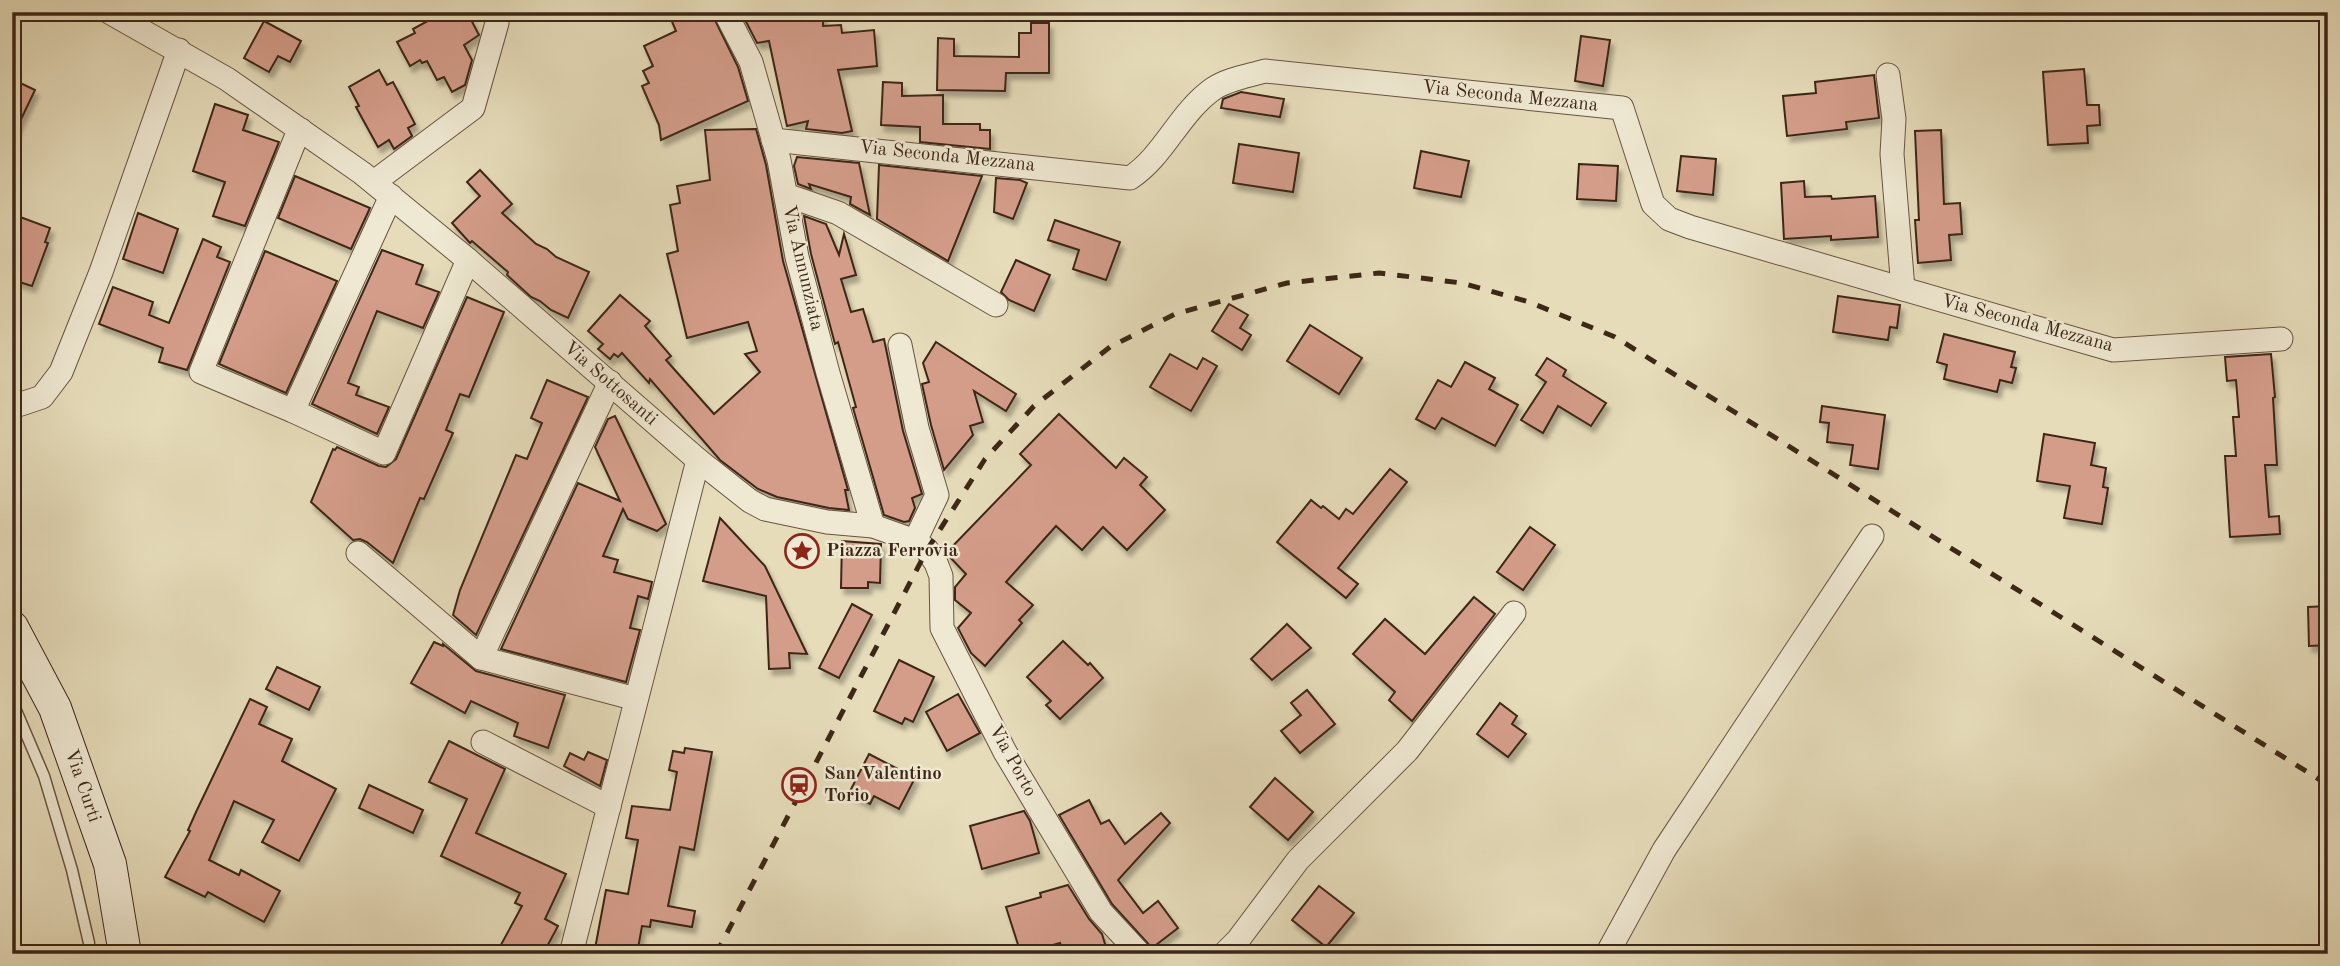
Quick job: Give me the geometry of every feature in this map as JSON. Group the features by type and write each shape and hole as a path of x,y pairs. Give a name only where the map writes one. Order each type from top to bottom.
{"main road":[{"name":"Via Curti","path":"12,627 55,708 110,864 124,954"}],"street":[{"name":"Via Sottosanti","path":"109,12 227,79 382,189 698,460"},
{"name":"Via Annunziata","path":"725,12 751,62 786,195 797,257 873,526"},
{"path":"293,411 382,189 473,108 497,23"},
{"path":"12,407 42,397 61,372 101,272 179,50"},
{"name":"Via Seconda Mezzana","path":"773,140 1130,178 1144,169 1195,104 1215,88 1265,71 1622,108 1653,204 1669,219 2113,350 2281,339"},
{"path":"1888,75 1894,119 1892,154 1903,289"},
{"path":"301,130 201,372 384,453 468,260"},
{"path":"786,195 838,213 996,305"},
{"path":"571,954 698,460 750,501 765,509 817,520 873,526 921,546 937,495 917,428 900,345"},
{"path":"481,658 610,382"},
{"path":"1607,954 1664,850 1872,536"},
{"name":"Via Porto","path":"921,546 936,563 941,576 942,628 1005,752 1101,912 1140,954"},
{"path":"358,553 481,658 636,699"},
{"path":"1224,954 1238,940 1298,860 1407,751 1514,613"},
{"path":"483,742 608,807"}],"lane":[{"path":"12,701 44,776 72,870 89,943"}],"building":[{"path":"444,12 467,12 479,35 464,45 472,60 465,85 452,92 444,77 437,80 427,61 422,63 420,60 410,66 397,42 415,33 413,29"},
{"path":"668,12 711,12 738,67 748,101 661,140 659,125 642,86 649,83 643,71 653,66 644,46 676,31"},
{"path":"741,12 823,12 823,26 841,25 842,33 874,30 877,66 838,70 852,131 842,133 806,129 808,121 787,126 769,41 757,43"},
{"path":"264,21 301,41 290,62 278,56 269,72 244,58"},
{"path":"1031,23 1049,23 1049,73 1006,73 1005,91 937,90 938,38 954,39 954,56 1019,57 1019,33 1031,33"},
{"path":"1581,36 1610,40 1603,86 1575,81"},
{"path":"2084,69 2087,105 2099,105 2100,125 2087,126 2088,143 2048,145 2043,72"},
{"path":"379,70 387,85 393,82 415,124 408,128 412,136 394,149 389,140 378,147 356,107 359,106 349,87"},
{"path":"1874,75 1879,118 1846,122 1847,129 1787,136 1783,96 1816,93 1815,82"},
{"path":"12,79 35,90 12,138"},
{"path":"883,82 902,83 902,96 943,95 943,124 980,124 980,130 990,130 990,149 920,142 920,127 881,125"},
{"path":"1241,92 1284,99 1280,117 1221,108 1223,99"},
{"path":"215,104 248,115 243,130 279,142 245,226 213,216 225,182 193,171"},
{"path":"756,129 766,165 783,261 848,490 845,490 849,510 777,497 758,489 720,460 650,379 649,383 622,353 618,357 614,354 610,359 598,349 603,344 588,331 620,295 650,321 645,326 671,356 666,360 714,414 760,372 745,354 757,351 748,322 687,338 667,254 678,251 670,205 680,203 677,186 710,180 705,130"},
{"path":"1941,130 1944,204 1960,203 1962,234 1949,235 1951,260 1918,263 1915,131"},
{"path":"1239,144 1299,153 1293,192 1233,183"},
{"path":"1421,151 1469,161 1461,197 1414,188"},
{"path":"1681,156 1716,159 1713,195 1677,191"},
{"path":"797,157 859,163 870,215 850,204 851,197 809,184 811,189 798,184 794,166"},
{"path":"1579,164 1618,166 1616,201 1577,199"},
{"path":"879,165 982,176 948,261 877,219"},
{"path":"480,170 512,204 502,213 536,244 556,257 589,272 568,318 531,297 507,275 508,272 472,241 470,243 452,223 480,196 467,182"},
{"path":"295,176 370,208 351,249 278,218"},
{"path":"996,178 1027,183 1013,219 994,212"},
{"path":"1804,181 1805,197 1831,196 1832,199 1875,196 1878,237 1784,239 1781,183"},
{"path":"138,213 178,229 163,273 123,259"},
{"path":"12,214 50,228 45,242 48,243 32,286 13,280 16,270 12,269"},
{"path":"804,216 826,224 839,255 844,234 856,275 841,279 851,312 863,309 873,342 884,339 903,431 922,494 912,498 915,508 909,521 904,522 884,515 853,408 856,407 838,342 835,344 811,254"},
{"path":"1055,220 1120,242 1106,280 1073,269 1079,250 1048,240"},
{"path":"203,239 221,247 217,257 230,262 187,370 159,362 163,348 99,324 113,287 153,302 149,315 169,323"},
{"path":"382,250 423,265 416,284 439,292 423,328 377,311 348,383 359,387 356,395 389,407 377,434 312,404"},
{"path":"265,251 337,281 286,393 219,364"},
{"path":"1016,260 1050,275 1034,311 1009,300 1001,292"},
{"path":"1838,296 1900,305 1897,328 1890,327 1888,340 1833,332"},
{"path":"467,297 504,312 469,397 460,394 446,430 453,433 424,499 420,498 393,563 367,542 353,540 311,502 333,449 337,447 379,466 386,467 396,459"},
{"path":"1229,304 1248,315 1240,328 1251,335 1242,350 1212,331"},
{"path":"1310,325 1362,358 1339,394 1287,361"},
{"path":"1944,334 2015,352 2011,367 2016,368 2012,383 2000,380 1997,392 1944,379 1947,365 1937,362"},
{"path":"936,342 1016,394 1006,411 974,391 983,422 970,426 973,435 944,470 922,384 929,382 923,363"},
{"path":"1170,354 1197,369 1203,358 1217,366 1191,411 1150,387"},
{"path":"2271,354 2277,465 2265,465 2269,517 2279,516 2280,534 2230,537 2225,456 2236,456 2233,417 2239,417 2236,380 2227,381 2225,357"},
{"path":"1547,358 1566,370 1563,376 1606,403 1591,426 1558,406 1543,433 1521,420 1546,382 1536,375"},
{"path":"1465,362 1495,378 1489,389 1518,405 1495,446 1442,418 1435,429 1416,419 1438,380 1451,387"},
{"path":"547,380 588,397 476,635 453,615 460,590 516,455 527,459 542,423 531,418"},
{"path":"1822,406 1885,415 1878,469 1850,465 1853,445 1827,442 1829,423 1820,422"},
{"path":"1059,414 1116,468 1124,458 1147,477 1140,485 1165,510 1127,550 1103,527 1082,550 1056,526 1006,582 1033,605 1019,620 1022,623 985,666 971,653 958,628 971,613 955,600 955,587 966,574 946,553 1031,465 1020,454"},
{"path":"615,416 666,524 657,531 628,519 623,509 603,556 618,560 614,572 652,582 648,599 638,596 630,628 640,630 626,682 501,649 578,483 620,501 595,447 608,419"},
{"path":"2044,434 2095,443 2091,465 2106,468 2103,487 2108,488 2102,524 2064,518 2070,486 2037,481"},
{"path":"1390,469 1407,482 1338,568 1358,584 1346,598 1277,542 1311,500 1339,519 1346,509 1353,514"},
{"path":"720,518 765,566 807,654 789,653 790,668 769,669 766,596 703,581"},
{"path":"1530,527 1555,545 1523,590 1497,572"},
{"path":"842,541 881,544 880,583 868,582 868,588 841,588"},
{"path":"1474,597 1495,614 1412,721 1389,700 1395,692 1353,654 1385,619 1425,654"},
{"path":"852,604 872,615 839,678 819,668"},
{"path":"2328,606 2328,645 2309,646 2308,607"},
{"path":"1287,624 1311,648 1272,680 1251,659"},
{"path":"1063,641 1088,665 1090,663 1103,678 1060,719 1046,705 1051,701 1027,677"},
{"path":"434,642 443,644 476,671 565,695 548,748 514,736 518,723 471,701 465,713 411,683"},
{"path":"899,660 934,677 913,722 905,718 902,724 874,711"},
{"path":"277,667 320,687 309,710 266,689"},
{"path":"1307,690 1335,724 1300,753 1281,731 1301,715 1291,703"},
{"path":"958,694 980,733 947,751 926,712"},
{"path":"250,699 267,707 259,724 292,739 282,761 336,789 299,861 262,842 274,820 234,801 209,860 239,875 241,870 280,891 264,922 208,892 205,897 165,877 190,831 188,830 196,812"},
{"path":"1500,703 1517,716 1512,724 1526,734 1508,757 1477,734"},
{"path":"449,741 505,769 476,833 566,874 545,919 558,926 543,954 496,954 522,906 515,903 520,893 441,856 467,799 429,782"},
{"path":"685,748 712,752 694,850 680,847 668,906 695,911 692,927 651,920 650,927 642,926 637,954 594,954 606,890 628,894 638,840 626,838 632,806 670,810 677,772 669,770 673,751 684,753"},
{"path":"588,752 607,760 600,786 564,766 570,753 584,760"},
{"path":"869,754 915,778 899,809 874,796 870,804 849,793"},
{"path":"1275,778 1313,812 1288,840 1250,807"},
{"path":"369,785 423,810 413,833 359,808"},
{"path":"1089,800 1101,824 1109,820 1125,844 1161,813 1170,823 1118,880 1143,913 1158,901 1178,928 1152,948 1112,904 1059,815"},
{"path":"1024,811 1030,821 1039,853 982,869 970,826"},
{"path":"1068,885 1089,919 1102,934 1108,954 1064,954 1060,943 1021,954 1006,907 1041,897 1040,893"},
{"path":"1319,886 1354,913 1326,947 1292,920"}],"railway":[{"path":"716,954 927,550 985,459 1034,406 1110,347 1175,314 1287,283 1379,273 1462,283 1529,302 1615,337 2328,785"}],"place":[{"name":"Piazza Ferrovia","path":"802,551"},
{"name":"San Valentino Torio","path":"799,785"}]}
